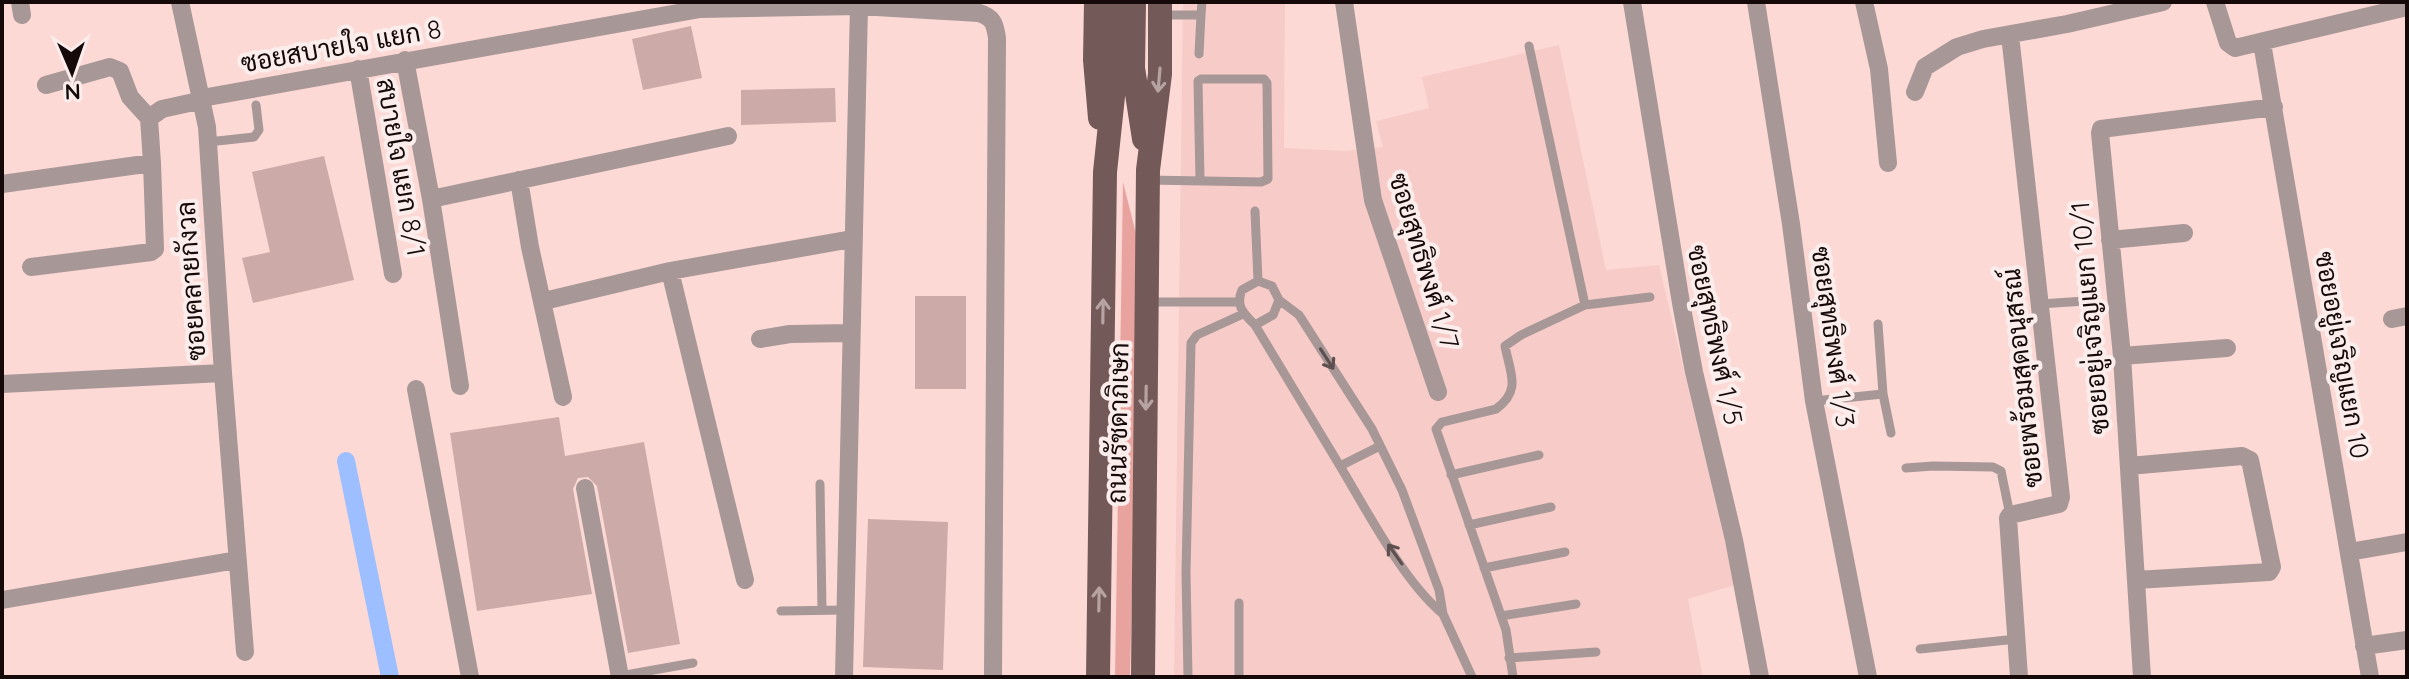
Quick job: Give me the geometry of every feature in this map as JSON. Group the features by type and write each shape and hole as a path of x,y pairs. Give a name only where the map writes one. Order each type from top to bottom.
{"main road":[{"name":"ถนนรัชดาภิเษก","path":"1096,2 1095,60 1105,172"},
{"name":"ถนนรัชดาภิเษก","path":"1098,677 1105,172 1116,68 1117,2"},
{"name":"ถนนรัชดาภิเษก","path":"1134,2 1133,68 1148,175"},
{"name":"ถนนรัชดาภิเษก","path":"1143,677 1148,175 1160,74 1160,9"}],"street":[{"name":"ซอยคลายกังวล","path":"180,2 202,99 208,142 245,652"},
{"name":"ซอยสุทธิพงศ์ 1/7","path":"1344,2 1373,200 1438,392"},
{"name":"ซอยสุทธิพงศ์ 1/5","path":"1632,2 1664,215 1691,359 1734,540 1760,677"},
{"name":"ซอยสุทธิพงศ์ 1/3","path":"1756,2 1791,224 1814,401 1868,677"},
{"path":"1864,2 1879,69 1888,163"},
{"path":"1915,92 1925,67 1943,53 1970,42 2163,2"},
{"path":"2215,2 2231,47 2262,43 2384,8 2407,7"},
{"path":"844,677 859,6"},
{"name":"ซอยสบายใจ แยก 8","path":"149,118 162,109 202,99 700,9 914,6 989,16 995,25 997,38 993,677"},
{"name":"ซอยพร้อมสุดอนุสรณ์","path":"2010,35 2061,497 2059,504 2010,515 2019,677"},
{"name":"ซอยอยู่เจริญแยก 10","path":"2262,43 2370,677"},
{"path":"405,60 431,199 460,386"},
{"path":"31,267 155,249 149,118 137,107 120,71 110,67 46,85"},
{"name":"สบายใจ แยก 8/1","path":"358,69 393,274"},
{"name":"ซอยอยู่เจริญแยก 10/1","path":"2142,677 2122,356 2099,139 2101,129 2274,107"},
{"path":"431,199 728,136"},
{"path":"2,184 152,163"},
{"path":"519,180 530,247 563,397"},
{"path":"2110,240 2184,233"},
{"path":"544,301 670,271 852,239"},
{"path":"670,271 745,580"},
{"path":"760,339 790,334 850,333"},
{"path":"2122,356 2227,348"},
{"path":"2,384 223,373"},
{"path":"416,389 470,677"},
{"path":"2129,466 2242,456 2250,460 2272,567 2269,572 2136,580"},
{"path":"585,488 620,676"},
{"path":"2349,552 2407,542"},
{"path":"2,600 237,560"},
{"path":"2364,646 2407,640"}],"lane":[{"path":"1199,54 1202,2"},
{"path":"1160,9 1201,15"},
{"path":"1529,46 1585,305"},
{"path":"1148,175 1200,180 1261,182 1268,179 1267,83 1264,79 1198,81 1200,180"},
{"path":"208,142 254,137 259,130 256,105"},
{"path":"1255,211 1258,281"},
{"path":"1443,614 1426,600 1376,526 1255,325 1243,314 1239,302 1242,290 1258,281 1272,286 1279,300 1299,315 1380,446 1408,504 1439,590 1443,614 1472,677"},
{"path":"1513,677 1506,630 1436,429 1438,425 1456,418 1496,409 1510,397 1513,387 1505,346 1521,335 1585,305 1650,297"},
{"path":"1255,325 1273,315 1279,300"},
{"path":"2040,304 2085,301"},
{"path":"1147,302 1239,302"},
{"path":"1188,677 1186,573 1191,343 1197,335 1243,314"},
{"path":"1878,324 1883,394 1891,433"},
{"path":"1814,401 1883,394"},
{"path":"1340,466 1380,446"},
{"path":"1451,475 1539,455"},
{"path":"1906,468 1993,467 2001,471 2010,515"},
{"path":"820,484 822,610"},
{"path":"1469,525 1551,507"},
{"path":"1484,568 1565,552"},
{"path":"1239,603 1239,677"},
{"path":"1501,616 1576,604"},
{"path":"781,611 846,610"},
{"path":"1920,649 2017,639"},
{"path":"1509,658 1596,652"},
{"path":"620,676 693,663"}],"shaded area":[{"path":"1183,2 1285,2 1284,148 1347,151 1383,147 1376,121 1429,108 1422,77 1559,45 1606,270 1659,265 1735,585 1688,599 1703,677 1174,677"},
{"path":"1123,182 1140,250 1130,677 1115,677"}],"building":[{"path":"691,26 702,78 643,90 632,39"},
{"path":"835,88 836,122 741,125 741,90"},
{"path":"324,156 354,280 253,303 242,258 270,252 252,172"},
{"path":"915,296 966,296 966,389 915,389"},
{"path":"559,417 565,456 644,442 680,644 628,653 597,486 588,477 578,478 573,489 592,594 477,611 450,433"},
{"path":"868,519 948,522 943,670 863,667"}],"waterway":[{"path":"346,461 390,677"}]}
